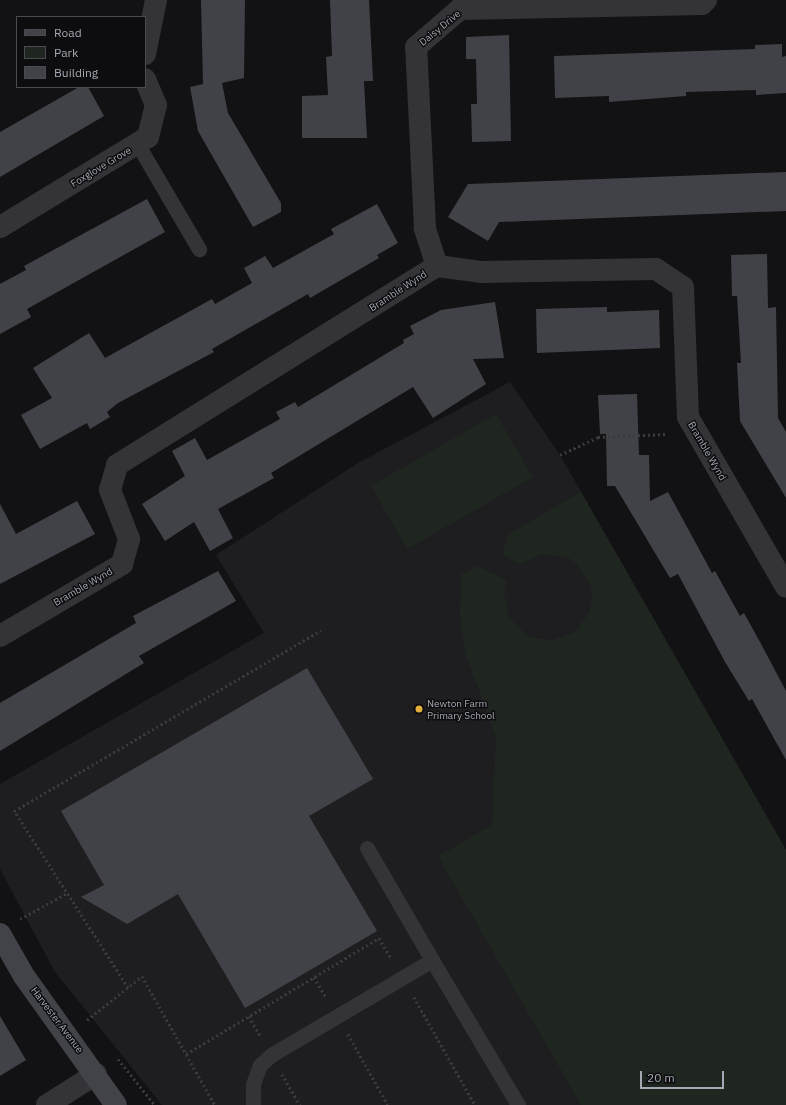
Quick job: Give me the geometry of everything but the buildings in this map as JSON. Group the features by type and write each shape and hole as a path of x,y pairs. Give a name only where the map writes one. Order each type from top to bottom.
{"street":[{"path":"146,49 156,0"},
{"name":"Daisy Drive","path":"436,266 425,228 416,47 459,5 702,4 706,0"},
{"name":"Foxglove Grove","path":"0,227 138,145 148,137 156,105 146,81"},
{"name":"Bramble Wynd","path":"0,636 122,564 129,539 110,490 117,465 436,266 481,272 656,269 683,287 688,417 786,587"},
{"name":"Harvester Avenue","path":"0,934 24,976 96,1074 116,1105"},
{"path":"47,1105 96,1074"}],"lane":[{"path":"138,145 199,248"},
{"path":"367,848 518,1105"},
{"path":"253,1105 253,1084 260,1065 337,1016 432,960"}],"path":[{"path":"560,455 598,437 696,432"},
{"path":"128,988 14,811 321,630"},
{"path":"20,919 67,893"},
{"path":"186,1054 379,938 403,977 475,1105"},
{"path":"85,1022 142,976 215,1105"},
{"path":"314,977 388,1105"}],"shaded area":[{"name":"Newton Farm Primary School","path":"510,382 560,455 786,850 786,1105 162,1105 55,972 0,869 0,784 264,633 216,555 358,463"}],"green space":[{"path":"496,414 533,477 407,549 371,486"},
{"path":"581,492 786,850 786,1105 581,1105 438,856 492,825 496,737 466,655 460,616 461,575 477,566 507,580 504,593 509,618 527,636 551,641 575,632 590,611 592,599 591,586 577,564 567,557 542,554 519,564 502,554 509,534"}],"place":[{"name":"Newton Farm Primary School","path":"419,709"}]}
